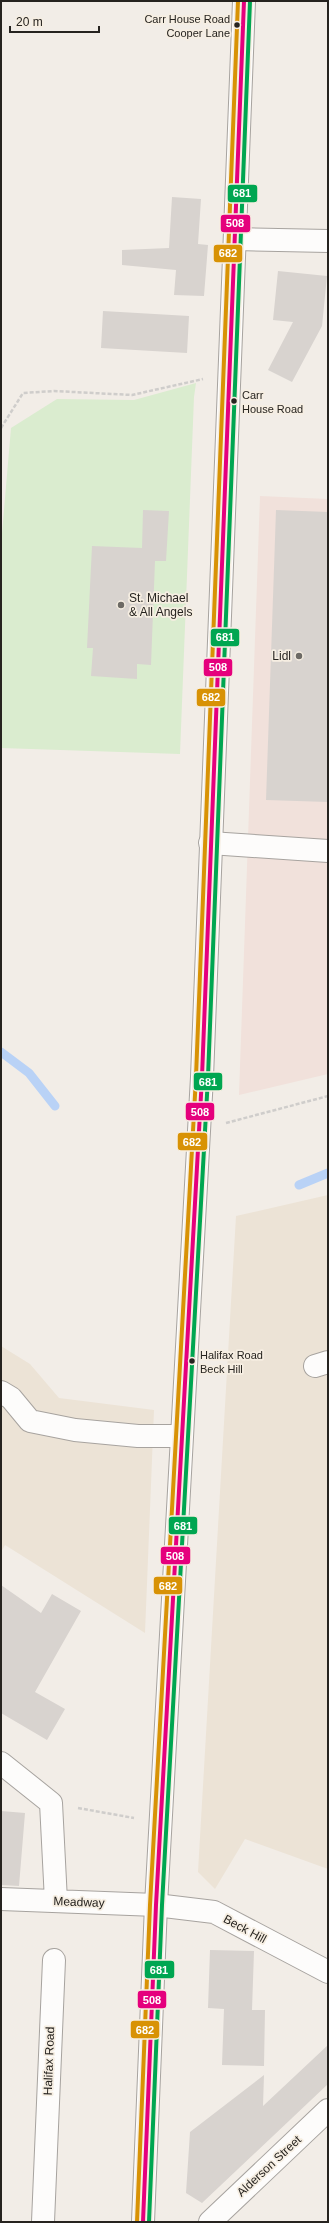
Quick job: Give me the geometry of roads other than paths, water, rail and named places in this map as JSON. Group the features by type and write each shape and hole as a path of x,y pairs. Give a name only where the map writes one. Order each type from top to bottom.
{"main road":[{"path":"143,2222 156,1905 162,1822 198,1130 236,239 244,1"},
{"path":"236,239 328,241"},
{"path":"210,843 328,851"},
{"path":"1,1392 11,1398 30,1421 75,1430 138,1436 181,1436"},
{"path":"1,1763 51,1803 56,1901"},
{"name":"Meadway","path":"1,1899 156,1905"},
{"name":"Beck Hill","path":"156,1905 214,1912 328,1972"},
{"name":"Halifax Road","path":"43,2222 54,1960"},
{"name":"Alderson Street","path":"210,2222 328,2110"}],"waterway":[{"path":"1,1052 29,1073 55,1106"},
{"path":"299,1185 328,1173"}],"place":[{"name":"Carr House Road Cooper Lane","path":"237,25"},
{"name":"Carr House Road","path":"234,401"},
{"name":"St. Michael & All Angels","path":"121,605"},
{"name":"Lidl","path":"299,656"},
{"name":"Halifax Road Beck Hill","path":"192,1361"}]}
